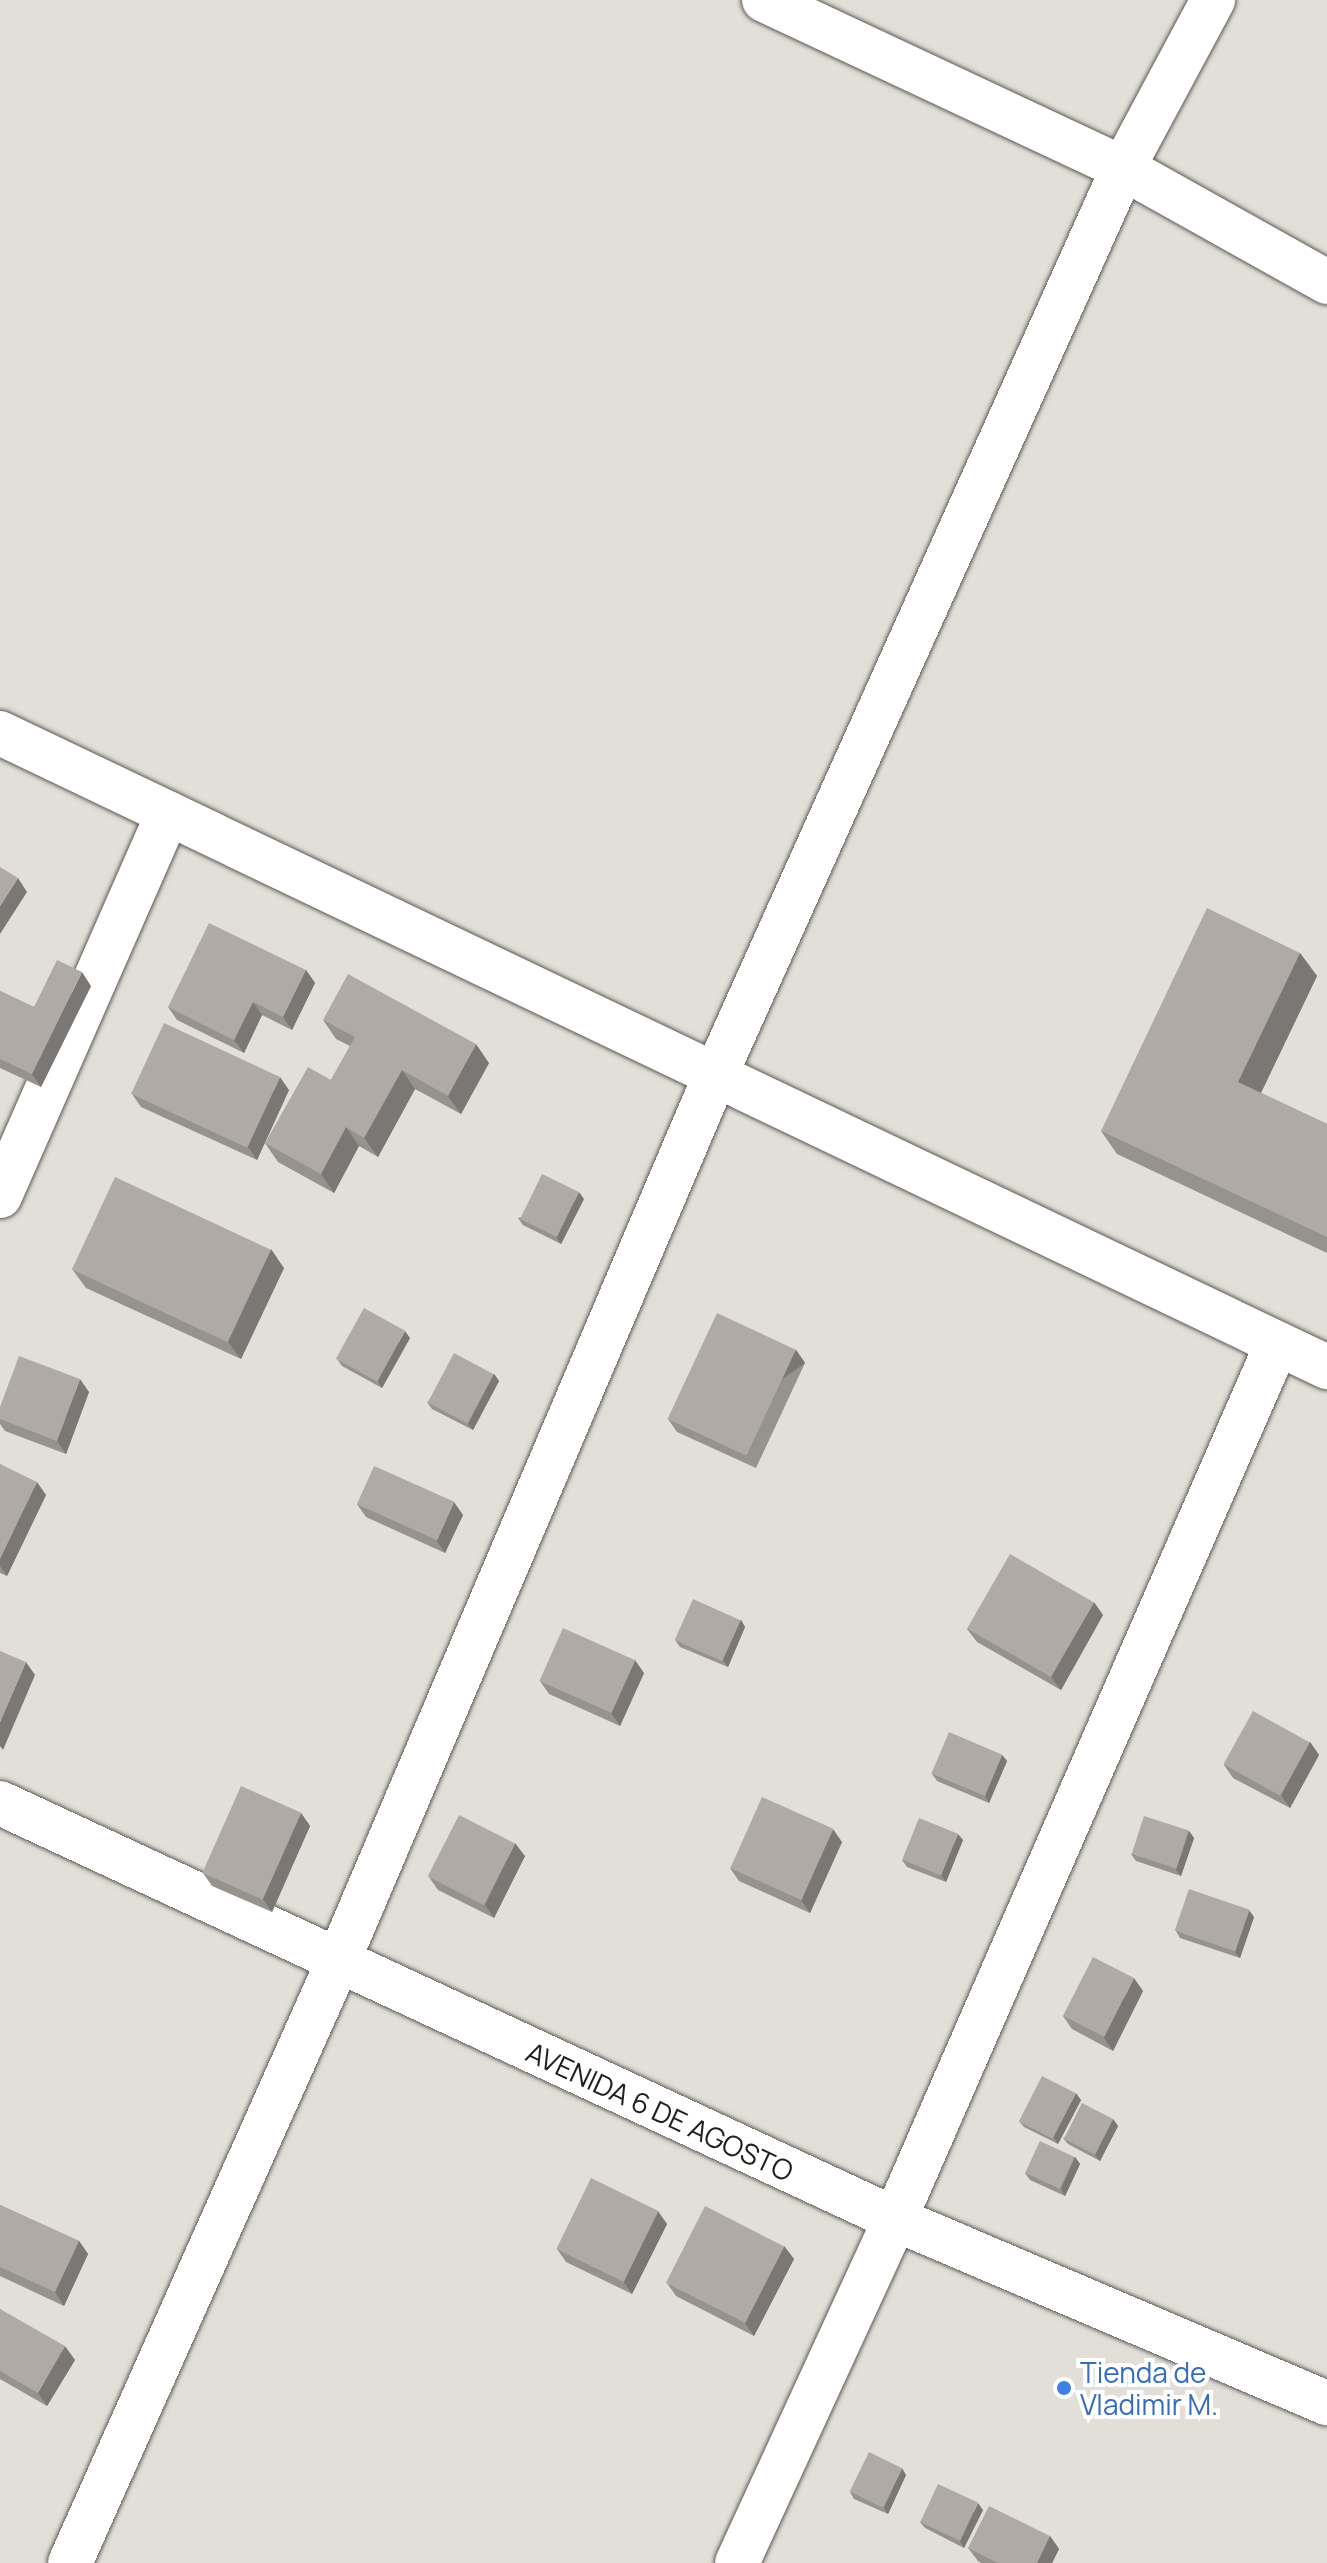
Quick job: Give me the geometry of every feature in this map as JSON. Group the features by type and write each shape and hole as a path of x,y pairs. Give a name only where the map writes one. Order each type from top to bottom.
{"street":[{"path":"764,0 1123,168 1327,282"},
{"path":"70,2563 337,1964 715,1076 1123,168 1213,0"},
{"path":"0,733 1327,1367"},
{"path":"0,1196 168,813"},
{"path":"737,2563 895,2219 1277,1344"},
{"name":"AVENIDA 6 DE AGOSTO","path":"0,1803 337,1964 895,2219 1327,2403"}],"building":[{"path":"0,867 18,878 0,906"},
{"path":"1207,908 1300,953 1238,1082 1327,1124 1327,1237 1101,1131"},
{"path":"209,923 306,970 283,1017 253,1002 234,1040 168,1007"},
{"path":"57,960 82,972 32,1074 0,1059 0,991 34,1007"},
{"path":"348,974 476,1044 448,1096 402,1070 364,1138 346,1127 321,1174 265,1143 308,1067 331,1080 355,1037 323,1020"},
{"path":"164,1023 280,1077 247,1148 131,1094"},
{"path":"542,1174 579,1192 557,1237 520,1219"},
{"path":"115,1177 271,1250 228,1342 72,1269"},
{"path":"364,1308 405,1331 377,1382 336,1359"},
{"path":"717,1313 796,1350 746,1456 668,1419"},
{"path":"454,1353 494,1374 467,1424 428,1402"},
{"path":"19,1356 80,1379 57,1441 0,1419 0,1407"},
{"path":"0,1464 37,1482 0,1559"},
{"path":"374,1466 454,1502 437,1540 357,1504"},
{"path":"1010,1554 1094,1602 1051,1677 967,1628"},
{"path":"693,1599 741,1620 722,1661 675,1640"},
{"path":"563,1628 635,1660 612,1713 539,1681"},
{"path":"0,1651 26,1662 0,1722"},
{"path":"1253,1711 1310,1743 1280,1796 1223,1764"},
{"path":"949,1732 1002,1755 985,1796 931,1773"},
{"path":"241,1786 301,1813 263,1900 202,1873"},
{"path":"762,1797 833,1829 802,1900 730,1868"},
{"path":"459,1815 515,1844 484,1905 428,1876"},
{"path":"1144,1816 1189,1831 1176,1869 1132,1854"},
{"path":"919,1818 958,1834 941,1875 902,1860"},
{"path":"1189,1889 1250,1910 1235,1951 1175,1931"},
{"path":"1093,1957 1134,1978 1104,2037 1063,2016"},
{"path":"1042,2076 1076,2093 1053,2139 1019,2121"},
{"path":"1082,2103 1113,2119 1095,2155 1064,2139"},
{"path":"1040,2141 1074,2157 1060,2189 1025,2173"},
{"path":"591,2178 658,2211 624,2282 556,2249"},
{"path":"0,2205 79,2241 55,2292 0,2267"},
{"path":"705,2206 784,2246 745,2323 666,2283"},
{"path":"0,2309 65,2346 38,2393 0,2371"},
{"path":"869,2452 902,2468 883,2508 850,2492"},
{"path":"938,2484 978,2503 960,2541 920,2522"},
{"path":"989,2506 1050,2536 1037,2563 998,2563 968,2548"}],"place":[{"name":"Tienda de Vladimir M.","path":"1064,2388"}]}
